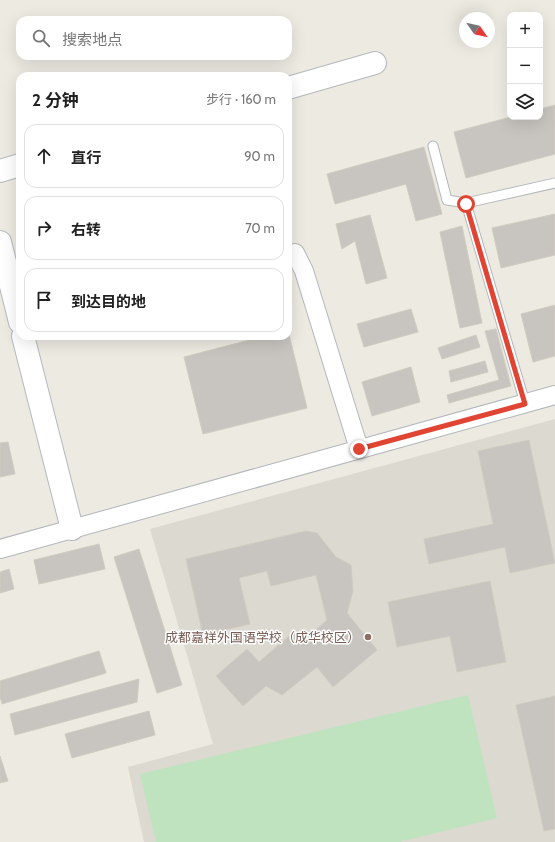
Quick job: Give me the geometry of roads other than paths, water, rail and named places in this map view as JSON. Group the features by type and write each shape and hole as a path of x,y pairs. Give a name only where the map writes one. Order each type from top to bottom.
{"street":[{"path":"292,87 375,63"},
{"path":"0,171 16,166"},
{"path":"0,242 16,306"},
{"path":"295,253 304,271 359,449"},
{"path":"24,340 72,529"},
{"path":"0,548 555,395"}],"lane":[{"path":"433,146 447,200 466,204 555,183"},
{"path":"466,204 525,404"}],"place":[{"name":"成都嘉祥外国语学校（成华校区）","path":"368,637"}]}
